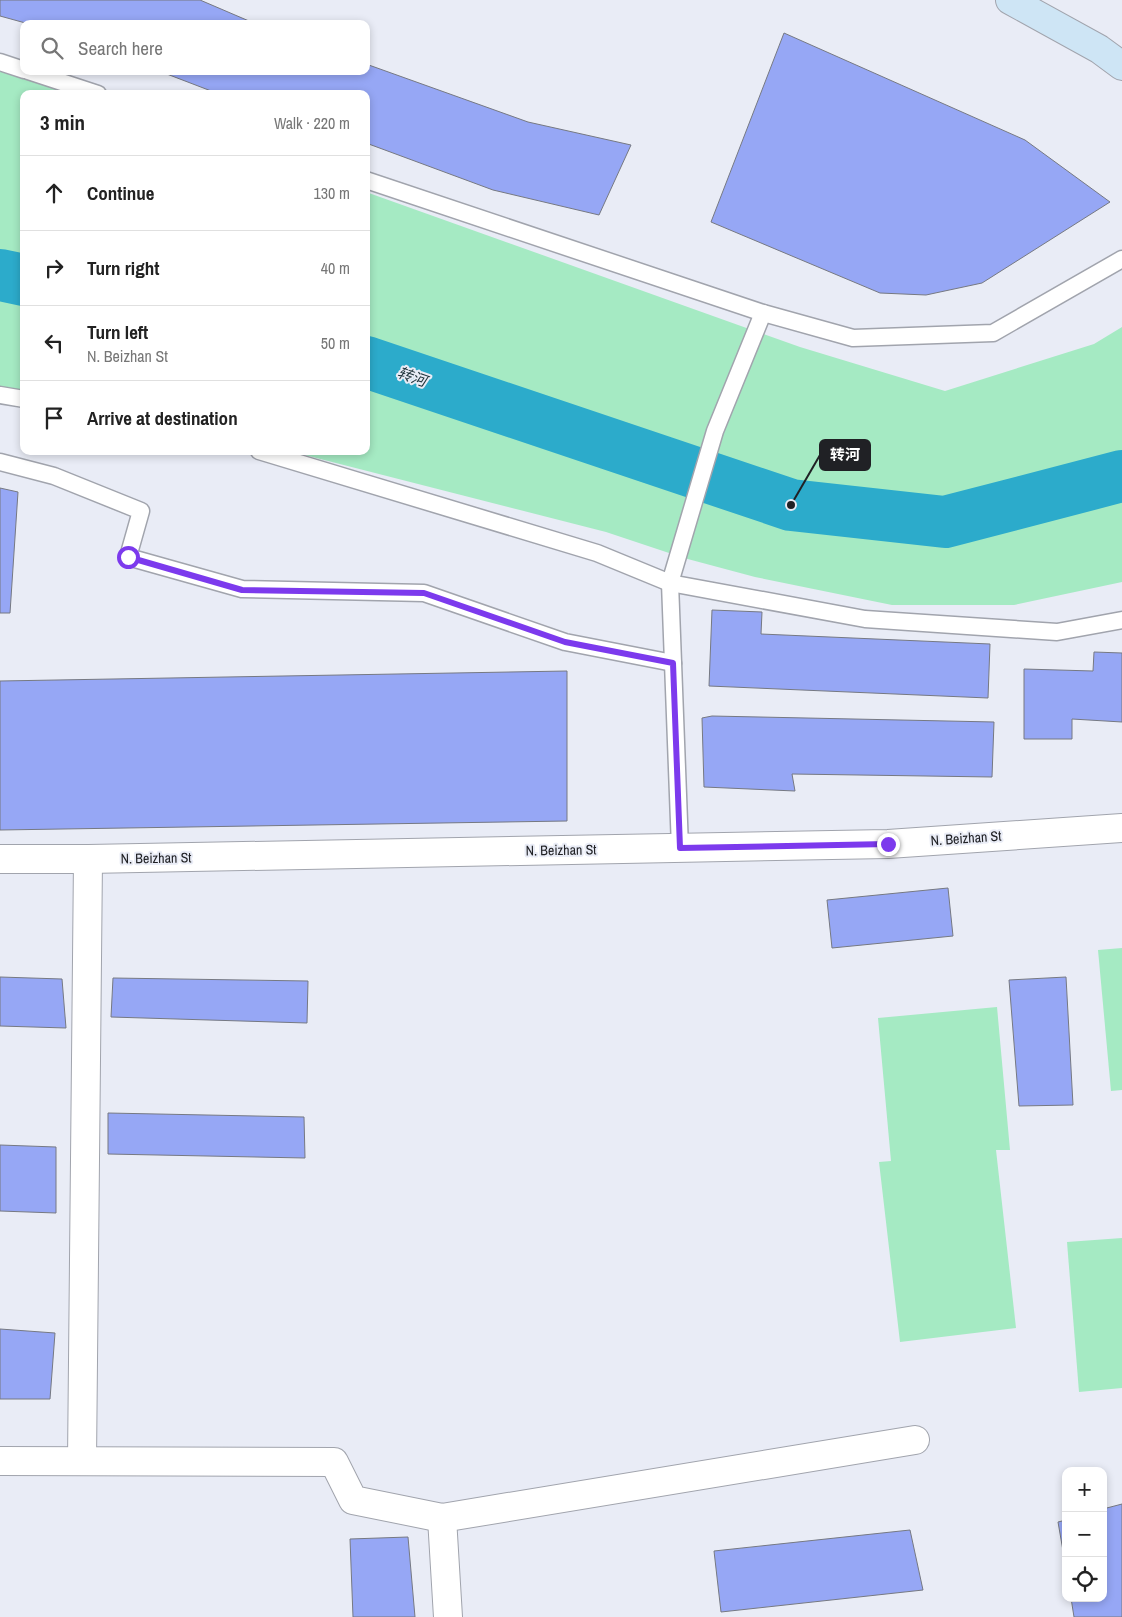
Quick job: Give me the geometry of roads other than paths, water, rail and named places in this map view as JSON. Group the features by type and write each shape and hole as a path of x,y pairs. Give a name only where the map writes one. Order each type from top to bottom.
{"main road":[{"path":"1010,0 1099,49 1122,66"}],"street":[{"name":"N. Beizhan St","path":"0,859 888,844 1122,828"},
{"path":"82,1460 88,859"},
{"path":"0,1461 334,1462 353,1500 442,1518 915,1440"},
{"path":"442,1518 448,1617"}],"lane":[{"path":"0,62 20,69"},
{"path":"40,75 86,90"},
{"path":"370,181 763,313 854,338 993,333 1122,259"},
{"path":"680,848 670,583 715,431 763,313"},
{"path":"0,395 20,398"},
{"path":"272,455 597,553 670,583 865,619 1057,632 1122,620"},
{"path":"0,462 54,476 141,511 128,557 242,590 424,593 565,642 673,663"}],"waterway":[{"name":"转河","path":"0,275 20,279"},
{"name":"转河","path":"370,363 791,505 945,522 1122,476"}],"place":[{"name":"转河","path":"791,505"}]}
